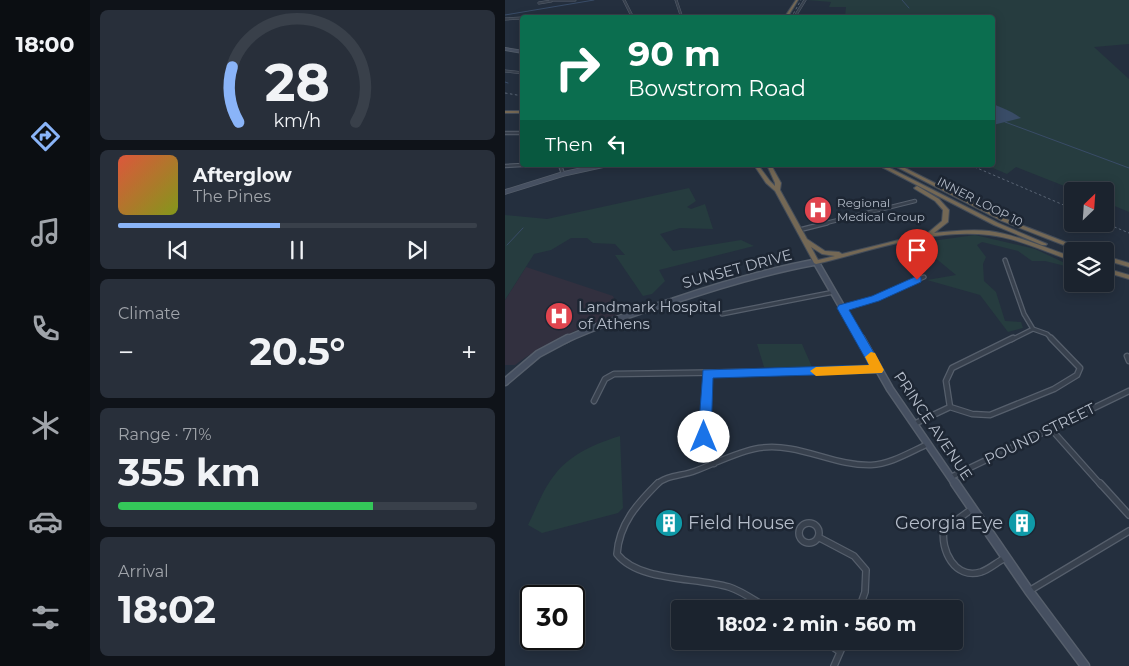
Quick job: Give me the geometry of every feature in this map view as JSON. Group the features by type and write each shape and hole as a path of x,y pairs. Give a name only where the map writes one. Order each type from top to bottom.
{"highway":[{"path":"787,15 797,0"},
{"path":"505,112 520,112"},
{"path":"505,116 520,116"},
{"name":"PRINCE AVENUE","path":"757,167 768,182 777,190 816,262"},
{"path":"763,167 777,180"},
{"name":"PRINCE AVENUE","path":"770,167 777,180 777,190"},
{"path":"876,167 923,191 944,207 945,222 934,232 920,238"},
{"name":"INNER LOOP 10","path":"884,167 996,224 1064,251"},
{"path":"899,167 1004,220 1064,243"},
{"path":"816,262 920,238 959,232 987,233 1016,240 1064,256"},
{"path":"805,240 824,253 852,254"},
{"path":"1114,261 1129,265"},
{"path":"1114,268 1129,272"},
{"path":"1114,273 1129,277"}],"main road":[{"path":"505,49 520,52"},
{"path":"505,192 563,174 595,167"},
{"name":"PRINCE AVENUE","path":"816,262 878,370 1029,591 1085,666"},
{"name":"SUNSET DRIVE","path":"505,382 529,360 555,345 625,316 771,270 816,262"}],"street":[{"path":"539,4 550,0 575,0"},
{"path":"624,0 632,15"},
{"path":"676,0 681,15"},
{"path":"796,15 805,0"},
{"path":"505,19 520,18"},
{"path":"505,71 520,72"},
{"path":"505,133 520,133"},
{"path":"505,166 520,164"},
{"path":"561,167 563,174"},
{"path":"799,230 915,200"},
{"path":"914,424 950,407 972,414 990,415 1053,389 1077,376 1080,368 1071,358 1047,334 1033,329 1024,314 1005,260"},
{"path":"843,308 875,298 924,277"},
{"path":"722,314 834,292"},
{"path":"950,407 946,380 952,368 1033,329"},
{"path":"594,401 605,379 614,374 878,370"},
{"path":"707,373 703,432 714,464"},
{"name":"POUND STREET","path":"951,478 1129,391"},
{"path":"1051,428 1129,515"},
{"path":"753,600 730,587 650,573 628,565 618,558 618,539 625,522 635,506 655,485 665,478 714,464 751,450 775,447 857,464 872,465 889,462 928,444"},
{"path":"972,509 944,529 941,541 946,556 958,568 973,573 981,572 1006,557"},
{"path":"804,524 814,524 818,528 818,537 811,543 804,542 800,537 800,528 804,524"},
{"path":"1029,591 1129,531"},
{"path":"818,537 853,555 865,566 869,583 862,600"},
{"path":"834,666 840,652 837,650"}],"shaded area":[{"name":"Landmark Hospital of Athens","path":"526,267 613,296 621,313 575,331 526,357 515,365 505,365 505,300"}],"green space":[{"path":"807,0 1129,0 1129,44 1094,47 1129,79 1129,212 1114,206 1114,182 1064,182 1064,186 1016,167 1007,174 991,167 995,167 995,15 845,15 846,7 829,7 831,2"},
{"path":"689,188 696,201 687,207 691,209 705,204 713,229 680,228 660,234 673,251 741,240 754,246 659,270 665,281 652,294 643,296 615,255 625,255 615,244 593,243 587,238 571,238 551,250 534,254 505,300 505,215 547,219"},
{"path":"975,235 1035,249 1064,263 1064,266 1045,261 1032,261 1018,251 982,242 977,245 986,257 983,264 984,281 996,292 1005,321 1021,322 1023,328 1008,332 980,295 927,280 956,275 917,243"},
{"path":"757,344 802,344 812,367 764,367"},
{"path":"620,436 623,508 618,513 542,533 528,525 548,485 562,466 585,450"}],"water":[{"path":"995,105 1011,112 1021,118 995,124"}],"waterway":[{"path":"505,15 594,0"},
{"path":"902,0 909,8"},
{"path":"1005,122 1129,168"},
{"path":"507,245 523,228"}],"railway":[{"path":"793,15 801,0"},
{"path":"505,93 520,96"},
{"path":"975,167 1064,205"},
{"path":"1114,227 1129,233"}],"slow traffic":[{"path":"816,371 878,370 871,357"}],"place":[{"name":"Regional Medical Group","path":"818,210"},
{"name":"Landmark Hospital of Athens","path":"559,316"},
{"name":"Field House","path":"669,523"},
{"name":"Georgia Eye","path":"1022,523"}],"route":[{"path":"704,437 707,373 878,370 843,308 887,294 917,280"}]}
